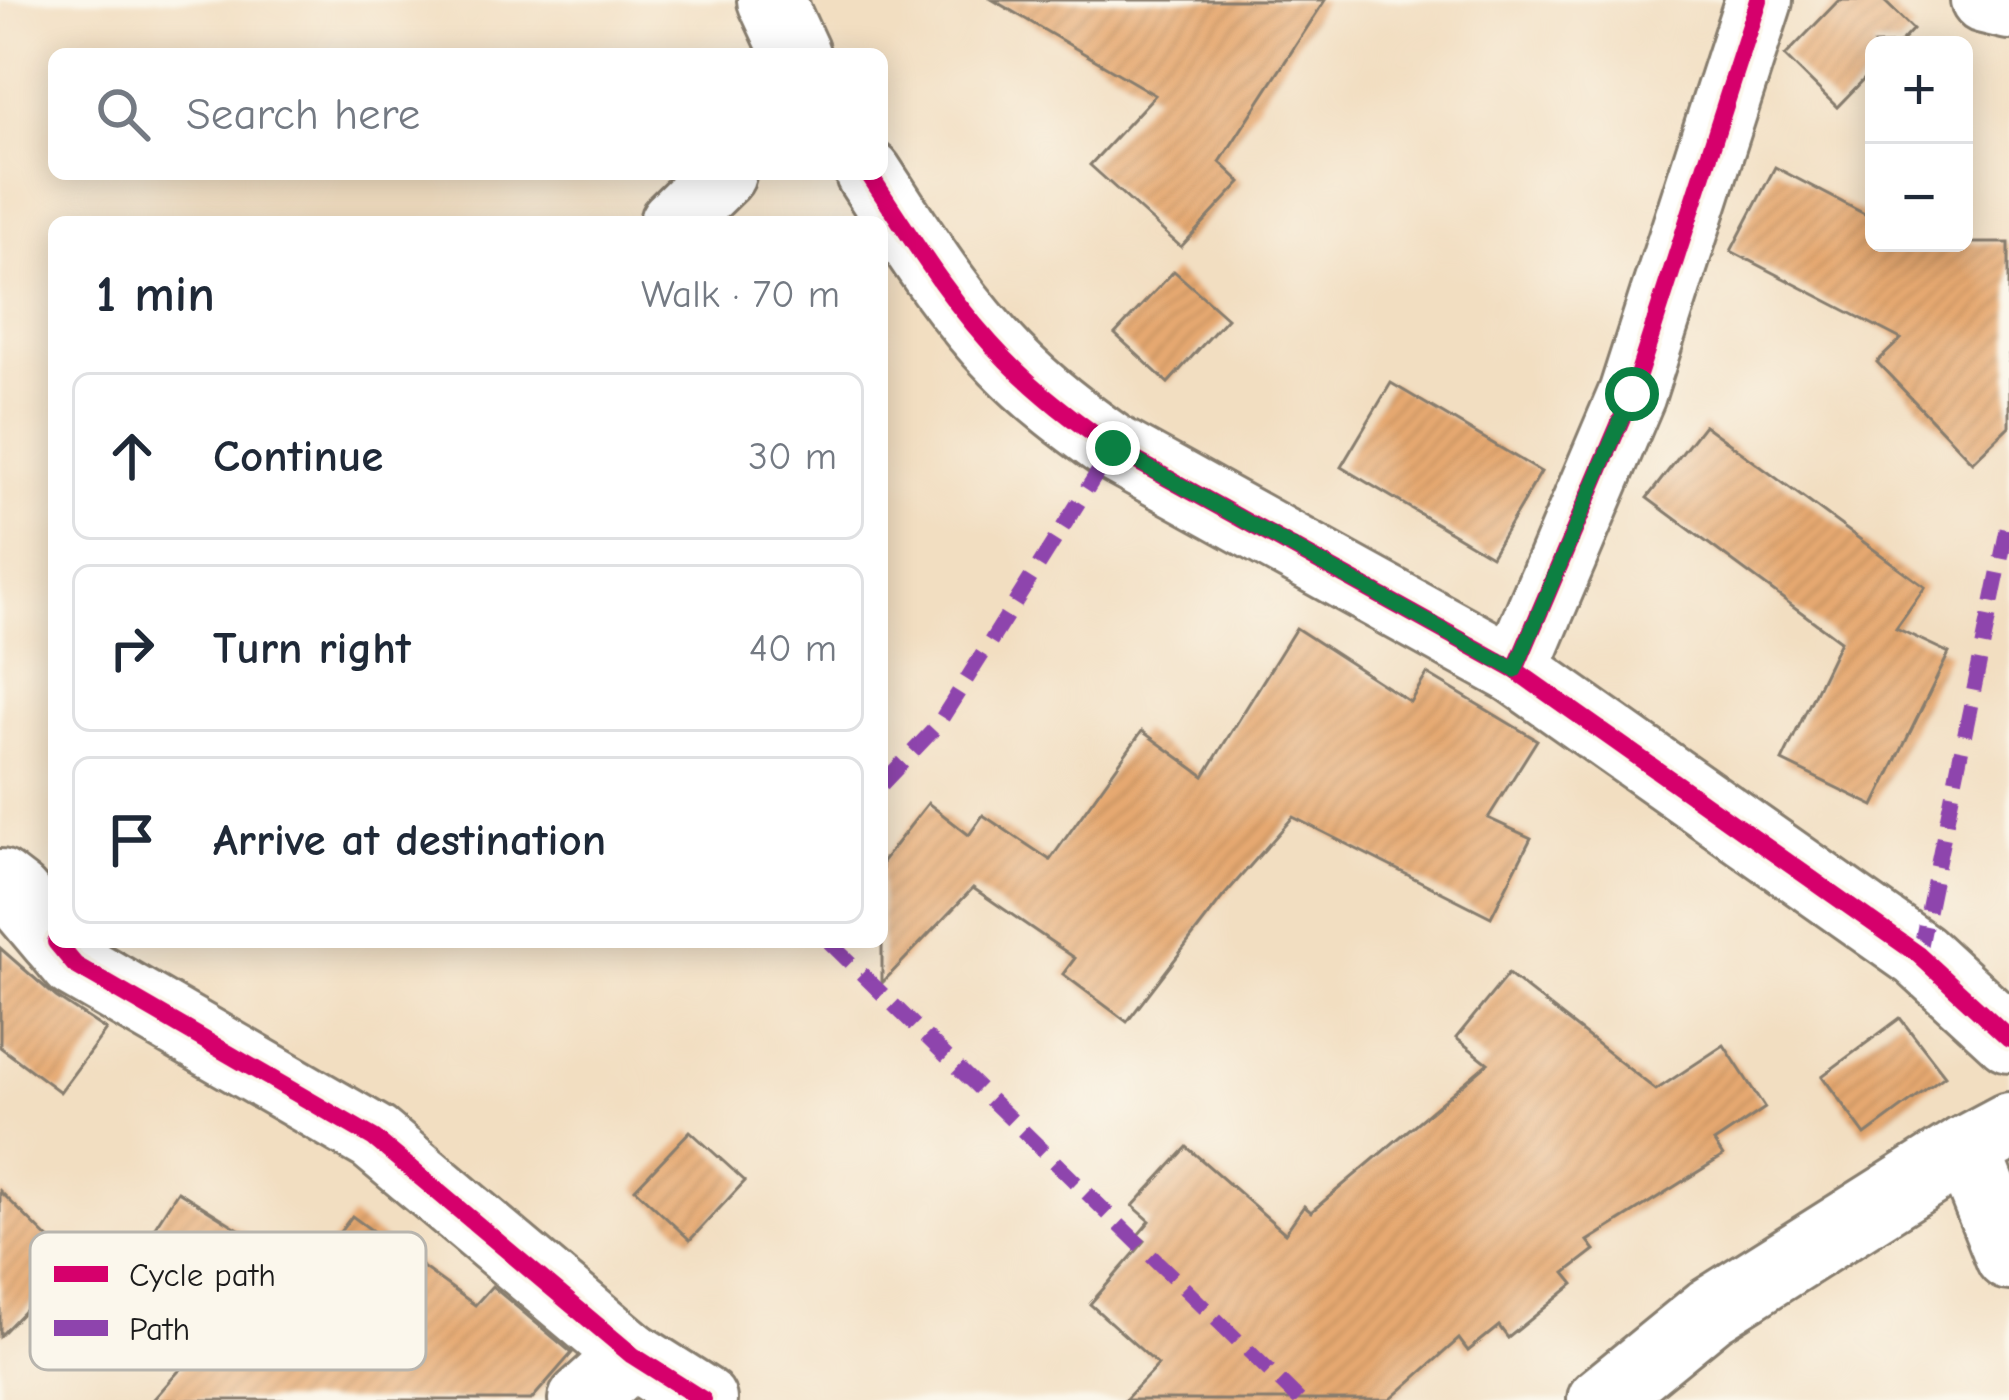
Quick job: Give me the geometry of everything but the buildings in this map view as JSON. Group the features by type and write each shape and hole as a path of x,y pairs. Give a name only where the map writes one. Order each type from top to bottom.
{"street":[{"path":"771,0 793,48"},
{"path":"1515,670 1632,394 1759,0"},
{"path":"1984,0 2009,6"},
{"path":"680,216 716,180"},
{"path":"873,180 932,270 1004,358 1055,406 1113,448 1515,670 1903,943 2009,1038"},
{"path":"63,948 75,964 374,1138 632,1355 703,1400"},
{"path":"1600,1400 1710,1311 1987,1137 2009,1257"},
{"path":"583,1400 632,1355"}],"marked path":[{"path":"888,778 937,726 1113,448"},
{"path":"1919,955 2009,520"},
{"path":"835,948 1299,1400"}],"cycle path":[{"path":"1515,670 1632,394 1759,0"},
{"path":"873,180 986,339 1071,417 1113,448 1515,670 1919,955 2009,1038"},
{"path":"61,948 75,965 374,1138 632,1355 703,1400"}],"route":[{"path":"1113,448 1515,670 1632,394"}]}
